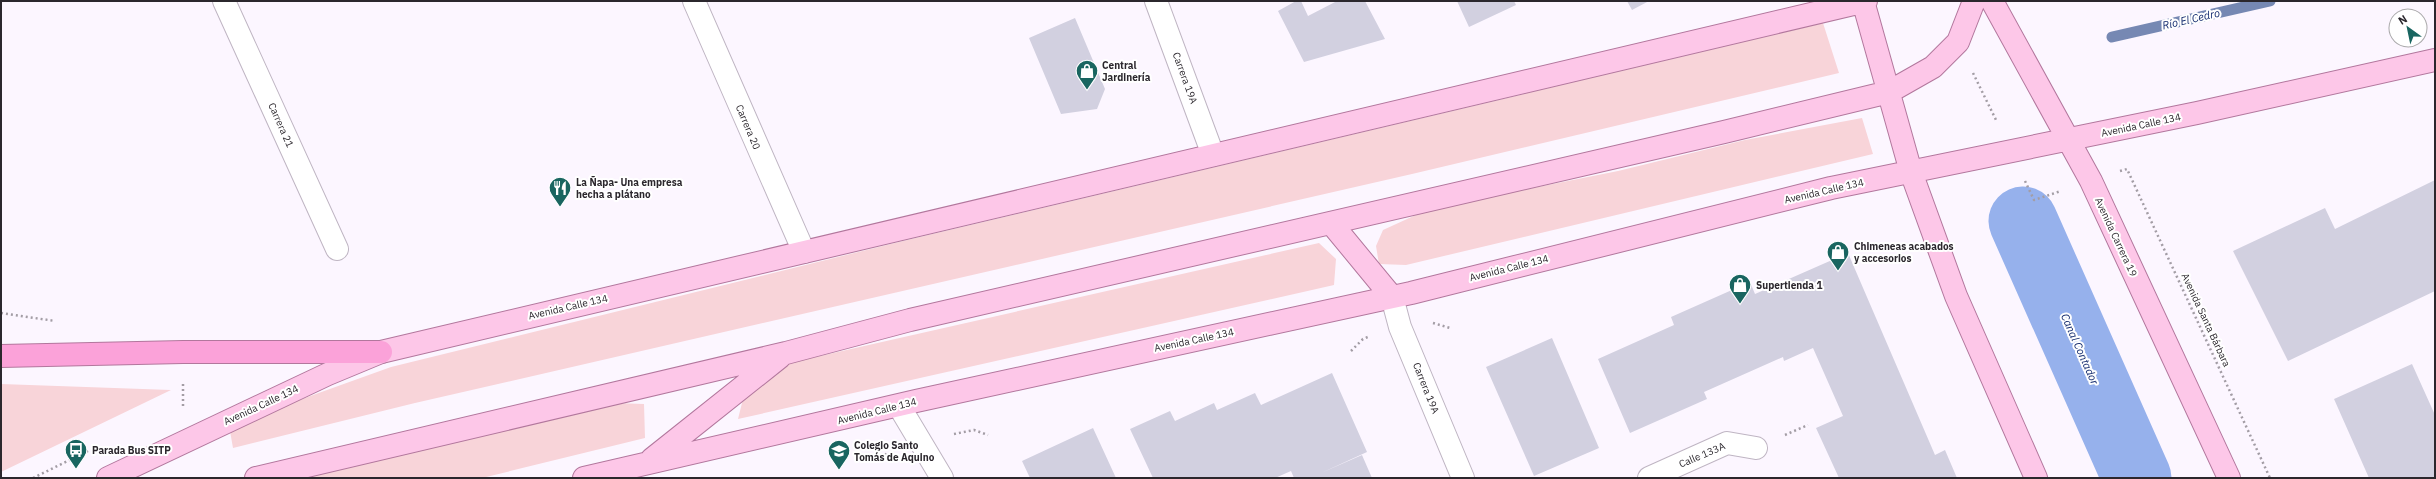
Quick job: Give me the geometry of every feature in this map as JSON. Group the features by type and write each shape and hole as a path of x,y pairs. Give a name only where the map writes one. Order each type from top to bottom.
{"highway":[{"path":"1,356 183,352 381,352"}],"main road":[{"name":"Avenida Calle 134","path":"108,478 321,377 381,352 1864,1"},
{"path":"1864,1 1911,172 1956,296 2036,478"},
{"path":"256,478 786,353 910,320 1762,123 1889,92 1933,67 1958,42 1974,1"},
{"name":"Avenida Carrera 19","path":"1992,1 2070,139 2229,478"},
{"name":"Avenida Calle 134","path":"584,478 648,462 1392,297 1831,188 2011,152 2435,60"},
{"path":"1331,223 1392,297"},
{"path":"648,462 786,353"}],"street":[{"name":"Carrera 21","path":"224,1 338,249"},
{"name":"Carrera 20","path":"694,1 804,252"},
{"name":"Carrera 19A","path":"1156,1 1213,155"},
{"name":"Carrera 19A","path":"1392,297 1400,327 1463,478"},
{"path":"899,406 942,478"},
{"name":"Calle 133A","path":"1649,478 1727,443 1756,448"}],"path":[{"path":"1958,42 2034,200"},
{"name":"Avenida Santa Bárbara","path":"2127,169 2270,478"},
{"path":"1,313 60,322"}],"shaded area":[{"path":"1823,23 1839,73 1412,174 415,403 233,448 230,431 302,399 391,367 903,241"},
{"path":"1862,118 1873,154 1406,265 1379,264 1376,246 1383,230 1418,214 1478,199 1618,171 1745,140"},
{"path":"1319,243 1336,259 1334,285 738,419 745,391 789,363"},
{"path":"1,384 171,390 1,472"},
{"path":"615,403 644,404 645,438 482,478 294,478"}],"building":[{"path":"1296,1 1301,1 1308,16 1337,1 1365,1 1385,39 1304,62 1278,11"},
{"path":"1457,1 1514,1 1516,5 1469,27"},
{"path":"1627,1 1649,1 1632,10"},
{"path":"1075,18 1105,89 1097,109 1061,114 1029,38"},
{"path":"2435,180 2435,291 2288,361 2233,251 2325,208 2335,229"},
{"path":"1848,253 1935,455 1945,450 1957,478 1839,478 1816,428 1843,416 1813,348 1784,361 1783,357 1704,392 1707,399 1630,433 1598,359 1674,325 1671,317 1750,282 1755,294"},
{"path":"1552,338 1599,448 1534,476 1486,367"},
{"path":"2412,364 2435,415 2435,478 2369,478 2334,399"},
{"path":"1332,373 1367,452 1321,473 1362,455 1372,478 1294,478 1291,471 1275,478 1153,478 1130,429 1170,411 1175,421 1214,403 1217,410 1255,393 1261,405"},
{"path":"1093,428 1116,478 1030,478 1022,461"}],"waterway":[{"name":"Río El Cedro","path":"2112,37 2270,1"},
{"name":"Canal Contador","path":"2023,221 2137,478"}],"place":[{"name":"Central Jardinería","path":"1087,90"},
{"name":"La Ñapa- Una empresa hecha a plátano","path":"560,208"},
{"name":"Chimeneas acabados y accesorios","path":"1838,272"},
{"name":"Supertienda 1","path":"1740,304"},
{"name":"Parada Bus SITP","path":"76,470"},
{"name":"Colegio Santo Tomás de Aquino","path":"839,470"}]}
